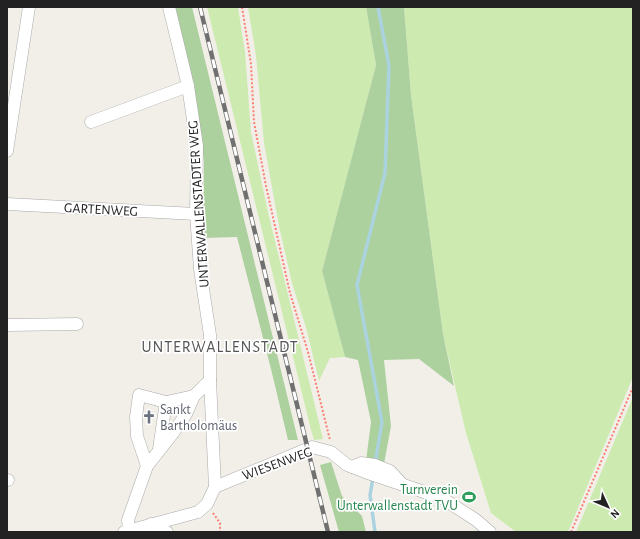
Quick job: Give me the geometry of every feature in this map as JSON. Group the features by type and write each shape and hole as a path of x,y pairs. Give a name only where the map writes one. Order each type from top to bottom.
{"street":[{"path":"7,150 11,101 29,7"},
{"name":"UNTERWALLENSTADTER WEG","path":"169,7 188,86 196,146 196,214 200,269 210,335 210,380 215,487"},
{"path":"91,122 188,86"},
{"name":"GARTENWEG","path":"7,204 196,214"},
{"path":"7,325 77,324"},
{"path":"210,380 194,396 186,414 147,466 128,520 126,531 198,512 207,504 215,487"},
{"path":"147,466 137,436 136,417 139,395 166,402 194,396"},
{"path":"159,449 166,402"},
{"name":"WIESENWEG","path":"215,487 312,447 331,452 352,467 442,498 476,520 490,532"},
{"path":"352,467 361,463 375,465 390,471 402,484"},
{"path":"151,524 167,532"}],"path":[{"path":"242,7 251,64 254,122 266,186 290,293 308,352 331,452"},
{"path":"571,532 633,387"},
{"path":"207,504 220,523 220,532"}],"green space":[{"path":"174,7 192,7 298,440 288,440 237,237 203,238 204,161 195,91"},
{"path":"207,7 238,7 245,52 251,132 268,212 323,439 314,440 311,430"},
{"path":"248,7 366,7 376,65 322,271 345,357 330,358 319,381 307,331 292,283 279,226 264,143 256,56"},
{"path":"366,7 404,7 411,95 443,334 454,386 419,359 384,360 391,426 384,464 366,461 371,422 358,360 345,357 322,271 376,65"},
{"path":"404,7 633,7 633,377 568,532 516,532 491,513 466,433 443,334 411,95"},
{"path":"633,397 633,532 576,532"},
{"path":"331,462 342,496 362,516 366,532 339,532 320,465"}],"waterway":[{"path":"375,464 382,422 357,285 385,173 389,66 378,7"},
{"path":"373,478 370,495 375,532"}],"railway":[{"path":"200,7 328,532"}],"place":[{"name":"Sankt Bartholomäus","path":"149,417"},
{"name":"Turnverein Unterwallenstadt TVU","path":"469,497"}],"district":[{"name":"UNTERWALLENSTADT","path":"220,346"}]}
